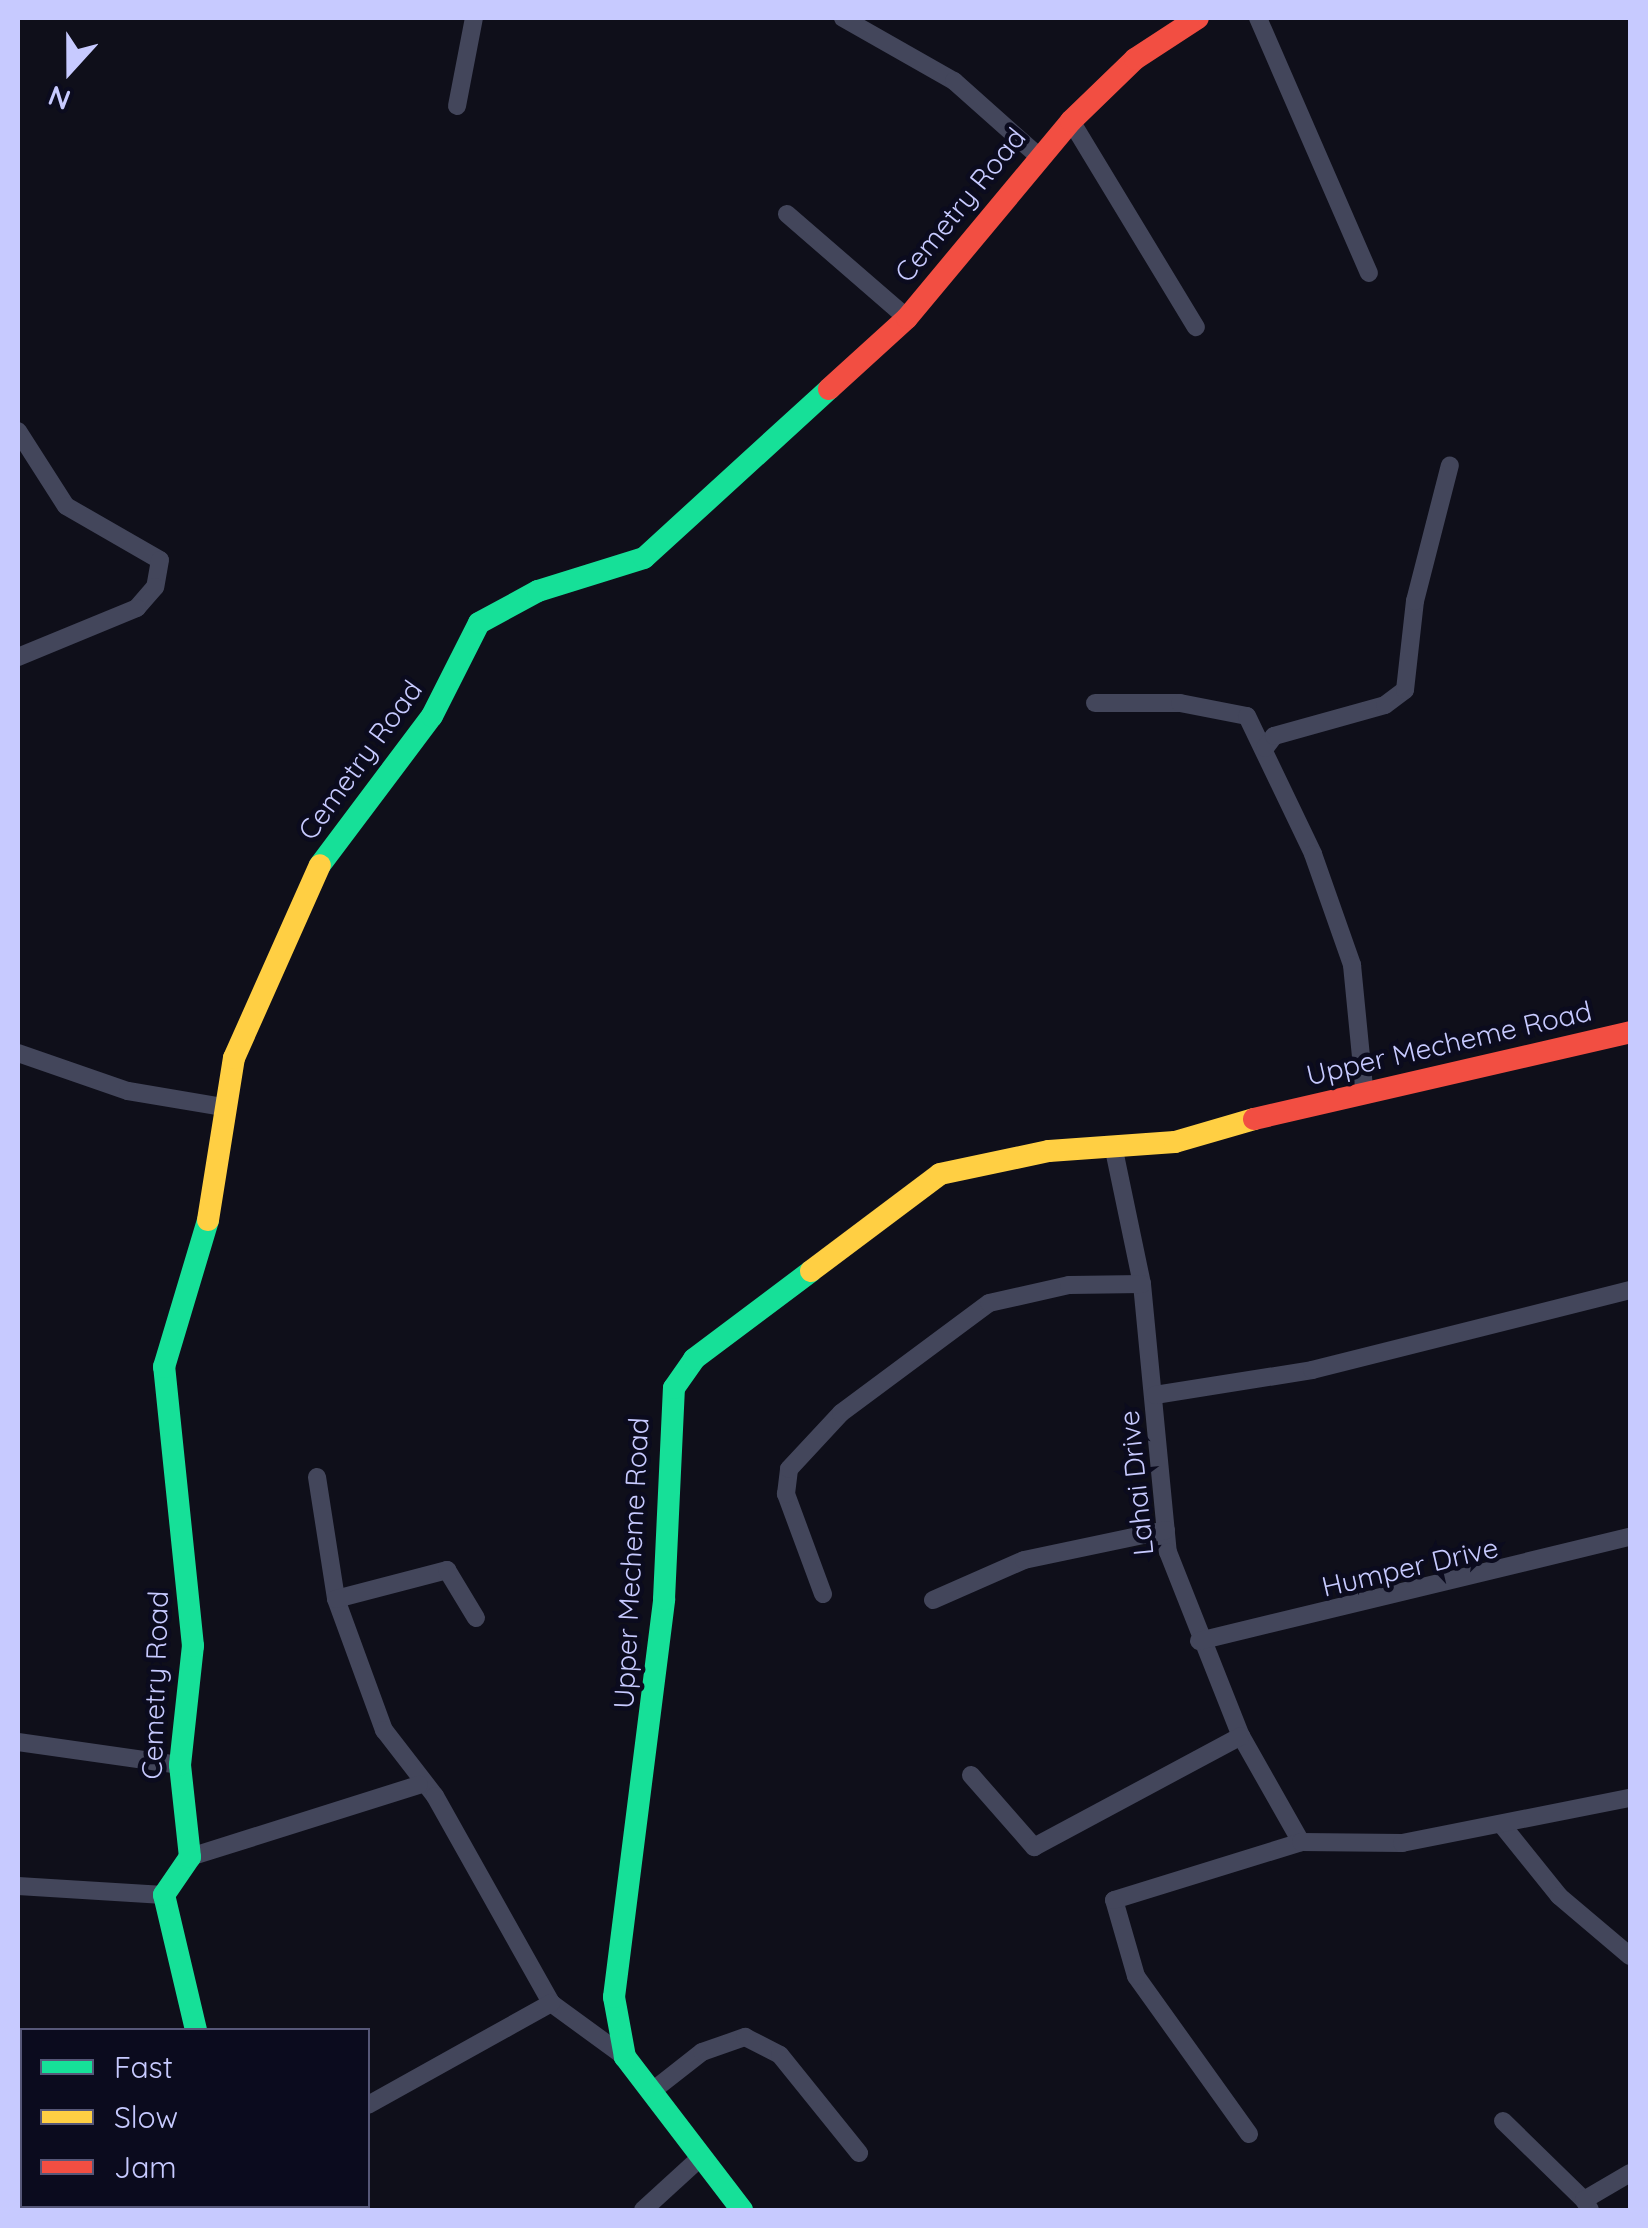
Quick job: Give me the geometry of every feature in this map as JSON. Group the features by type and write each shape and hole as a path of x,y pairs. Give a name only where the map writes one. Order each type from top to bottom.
{"street":[{"path":"458,106 474,18"},
{"path":"843,18 954,80 1037,154"},
{"name":"Cemetry Road","path":"190,1857 180,1765 192,1593 164,1367 214,1200 224,1106 234,1058 297,907 346,822 432,716 479,623 538,591 644,558 907,318 1037,154 1071,120 1198,18"},
{"path":"1258,18 1369,273"},
{"path":"1071,120 1196,327"},
{"path":"787,214 907,318"},
{"path":"18,431 66,506 160,560 138,608 18,658"},
{"path":"1266,748 1274,736 1385,705 1405,690 1415,601 1450,465"},
{"path":"1094,703 1180,703 1247,716 1266,748 1352,965 1364,1088"},
{"name":"Upper Mecheme Road","path":"742,2210 625,2057 614,1997 661,1634 674,1388 716,1340 940,1174 1048,1151 1114,1150 1364,1088 1630,1032"},
{"path":"18,1053 128,1092 224,1106"},
{"name":"Lahai Drive","path":"1114,1150 1142,1284 1166,1530 1199,1641 1241,1736 1301,1842"},
{"path":"823,1594 786,1494 790,1468 841,1413 988,1303 1069,1286 1142,1284"},
{"path":"1155,1395 1312,1370 1630,1290"},
{"path":"316,1477 336,1598 384,1730 419,1784 435,1796 551,2004 625,2057"},
{"path":"934,1600 1024,1560 1166,1530"},
{"name":"Humper Drive","path":"1199,1641 1630,1536"},
{"path":"336,1598 447,1570 476,1618"},
{"path":"972,1775 1020,1842 1034,1847 1241,1736"},
{"path":"18,1742 180,1765"},
{"path":"196,2028 164,1895 190,1857 419,1784"},
{"path":"1249,2134 1136,1976 1114,1900 1301,1842 1402,1843 1630,1798"},
{"path":"1502,1825 1559,1896 1630,1956"},
{"path":"18,1886 164,1895"},
{"path":"370,2104 551,2004"},
{"path":"651,2092 702,2052 745,2038 780,2056 860,2153"},
{"path":"1503,2121 1587,2205 1630,2174"},
{"path":"644,2210 701,2158"}],"traffic: fast":[{"path":"320,865 432,716 479,623 538,591 644,558 829,389"},
{"path":"196,2028 164,1895 190,1857 180,1765 193,1646 164,1367 208,1220"},
{"path":"742,2210 625,2057 614,1997 664,1599 674,1388 694,1359 811,1271"}],"traffic: slow":[{"path":"208,1220 234,1058 320,865"},
{"path":"811,1271 940,1174 1049,1151 1175,1142 1254,1119"}],"traffic: jam":[{"path":"829,389 907,318 1071,121 1135,59 1198,18"},
{"path":"1254,1119 1630,1032"}]}
